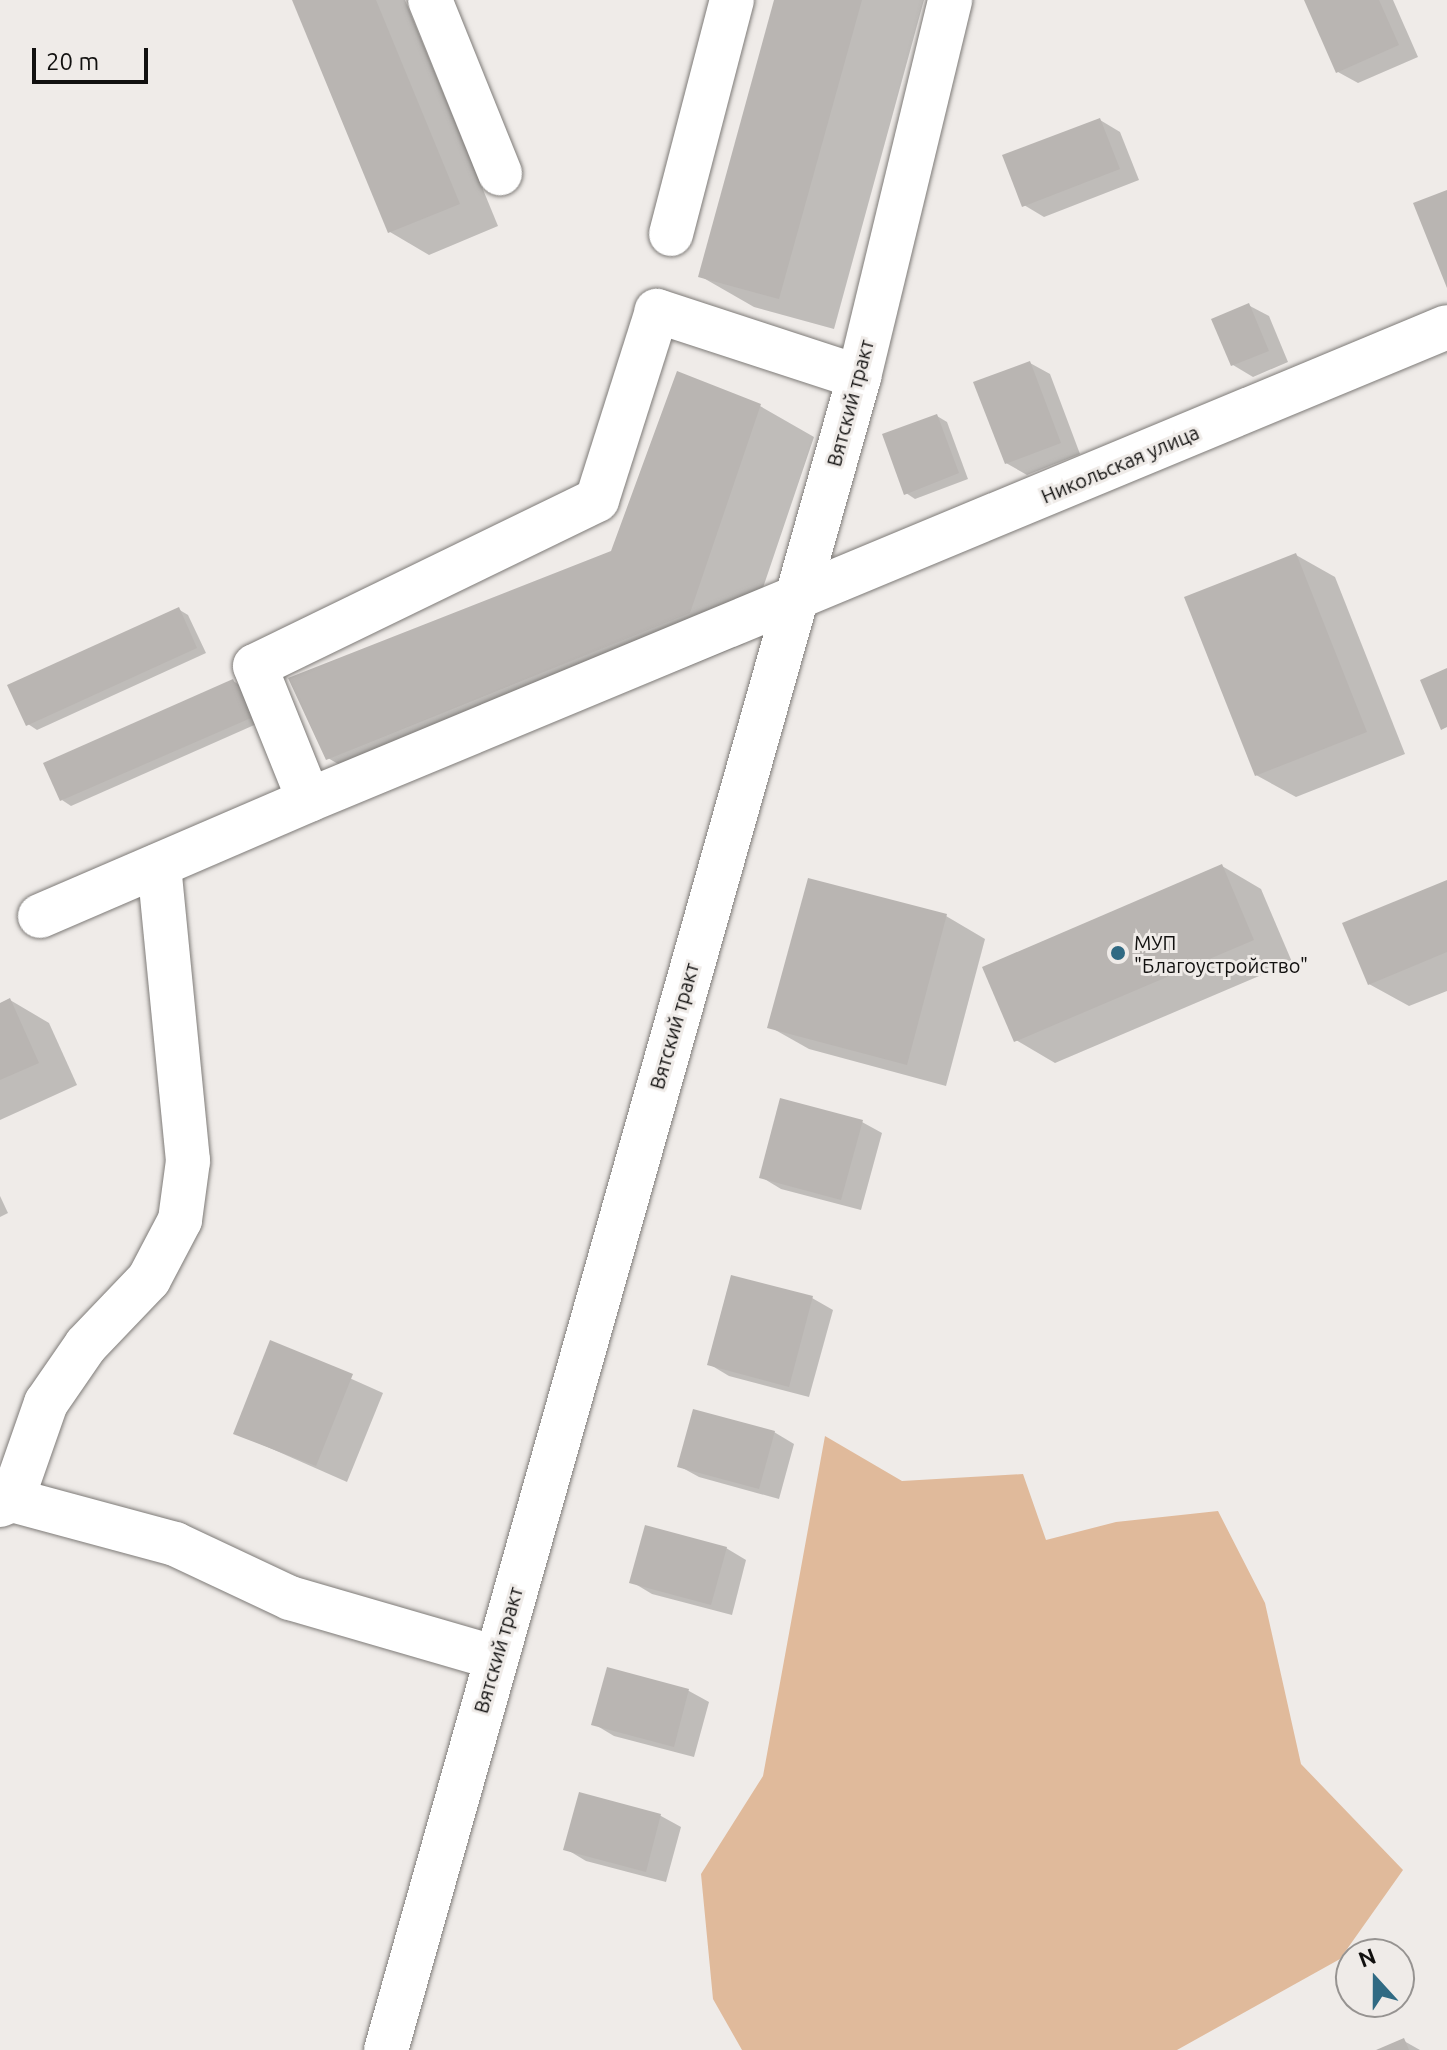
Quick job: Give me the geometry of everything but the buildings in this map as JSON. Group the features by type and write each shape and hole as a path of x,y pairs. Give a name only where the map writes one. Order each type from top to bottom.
{"main road":[{"path":"430,0 500,173"},
{"path":"671,234 732,0"},
{"name":"Вятский тракт","path":"386,2050 793,601 859,377 950,0"},
{"path":"309,800 255,666 597,500 657,311 859,377"},
{"name":"Никольская улица","path":"40,916 309,800 1447,327"},
{"path":"159,865 188,1161 180,1220 149,1279 86,1345 46,1403 6,1502 175,1544 290,1598 496,1658"}],"shaded area":[{"path":"825,1436 902,1481 1023,1474 1046,1540 1116,1522 1218,1511 1265,1603 1301,1764 1403,1870 1355,1938 1335,1938 1335,1962 1177,2050 742,2050 713,1999 701,1874 763,1776"}],"place":[{"name":"МУП \"Благоустройство\"","path":"1118,953"}]}
